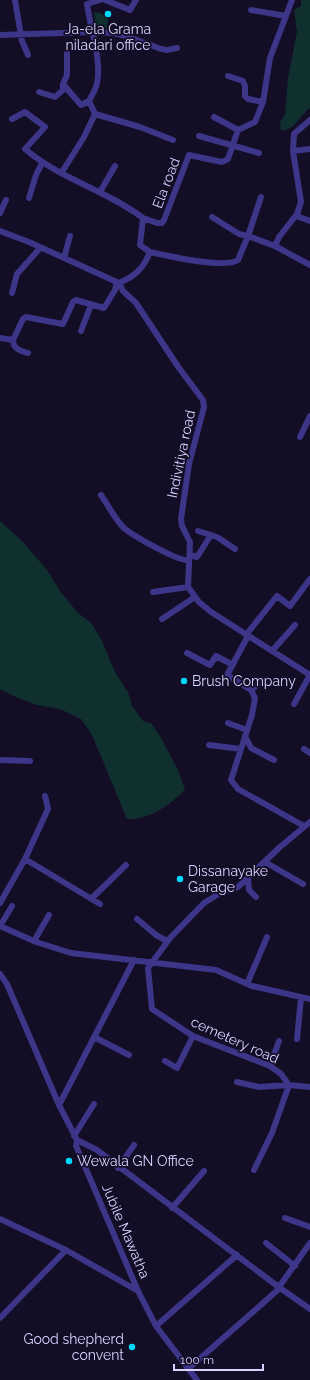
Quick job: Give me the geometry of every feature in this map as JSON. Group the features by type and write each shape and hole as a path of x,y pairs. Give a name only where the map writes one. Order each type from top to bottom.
{"street":[{"path":"15,0 22,36 28,55"},
{"path":"63,84 81,105 89,100 97,84 98,76 93,32 87,4 100,0"},
{"path":"105,0 130,10 136,0"},
{"path":"232,145 238,130 255,122 264,102 270,58 292,0"},
{"path":"251,10 286,16"},
{"path":"0,35 22,36 93,32 126,36 167,50 177,48"},
{"path":"39,92 55,97 63,90 63,84 67,75 67,53"},
{"path":"228,76 243,81 245,86 245,96 248,99 264,102"},
{"path":"62,172 84,137 95,114 89,100"},
{"path":"12,119 25,112 45,127 24,149 42,163 62,172 78,183 100,192 129,207 143,218 140,245 150,252 222,264 235,262 238,260 248,236 260,197"},
{"path":"95,114 140,127 173,140"},
{"path":"214,118 238,130"},
{"path":"275,246 279,236 297,214 301,202 294,151 294,134 310,120"},
{"path":"199,136 259,153"},
{"name":"Ela road","path":"143,218 157,223 162,223 189,155 222,162 228,158 232,145"},
{"path":"294,151 310,148"},
{"path":"29,198 36,175 42,163"},
{"path":"100,192 115,166"},
{"path":"0,213 6,200"},
{"path":"297,214 299,218 310,221"},
{"path":"212,217 239,234 275,246 310,265"},
{"name":"Indivitiya road","path":"0,231 29,242 118,282 123,291 136,303 179,368 203,400 204,407 189,464 182,509 182,526 190,542 188,587"},
{"path":"64,258 70,236"},
{"path":"12,292 17,274 40,248"},
{"path":"28,353 16,348 13,344 13,340 23,319 26,317 63,324 73,302 79,300 104,308 118,282 133,277 138,272 150,252"},
{"path":"81,331 91,305"},
{"path":"0,338 13,340"},
{"path":"300,437 310,416"},
{"path":"101,495 122,527 185,562 190,558 197,557 211,535"},
{"path":"198,531 211,535 236,549"},
{"path":"304,826 238,789 231,780 255,698 251,690 227,675 247,636 274,598 277,596 281,598 290,606 310,579"},
{"path":"153,592 188,587 195,597 212,612 247,636 310,675 294,704"},
{"path":"162,619 195,597"},
{"path":"272,651 295,625"},
{"path":"187,653 210,665 216,656 233,665"},
{"path":"251,690 262,681"},
{"path":"228,723 246,733 251,748 274,760"},
{"path":"210,745 240,749"},
{"path":"304,749 310,753"},
{"path":"0,760 16,762 30,761"},
{"path":"0,903 25,859 48,809 45,796"},
{"path":"154,962 167,941 204,903 220,893 238,887 310,822"},
{"path":"25,859 100,904"},
{"path":"265,862 303,884"},
{"path":"90,899 126,865"},
{"path":"248,879 250,890 256,897"},
{"path":"12,906 0,926 34,941 71,953 216,970 247,984 310,999"},
{"path":"34,941 49,915"},
{"path":"137,919 156,935 167,941"},
{"path":"247,984 267,937"},
{"path":"59,1105 134,960"},
{"name":"cemetery road","path":"154,962 148,968 152,1009 192,1036 270,1066 282,1074 289,1085"},
{"name":"Jubile Mawatha","path":"0,974 3,984 59,1105 76,1138 78,1151 138,1291 156,1326 197,1380"},
{"path":"297,1039 301,998"},
{"path":"165,1061 176,1068 192,1036"},
{"path":"94,1037 129,1055"},
{"path":"270,1066 279,1040"},
{"path":"237,1082 259,1087 289,1085 310,1087"},
{"path":"254,1170 272,1133 289,1085"},
{"path":"94,1104 76,1138 97,1150 118,1168 237,1255 279,1288 310,1309"},
{"path":"118,1168 134,1145"},
{"path":"172,1208 204,1171"},
{"path":"285,1218 310,1227"},
{"path":"0,1219 66,1250 138,1291"},
{"path":"266,1243 295,1266"},
{"path":"188,1369 279,1288 310,1243"},
{"path":"0,1318 66,1250"},
{"path":"156,1326 237,1255"}],"green space":[{"path":"301,0 310,0 310,108 294,126 286,130 281,130 280,122 285,114 288,78 297,32 294,10 301,6"},
{"path":"94,12 100,13 108,18 107,29 96,30"},
{"path":"0,521 23,542 47,570 60,591 77,612 92,624 101,639 115,672 128,692 132,706 143,721 151,723 160,736 178,770 185,790 159,810 144,817 127,819 92,735 81,719 60,709 37,705 18,698 0,689"}],"place":[{"name":"Ja-ela Grama niladari office","path":"108,14"},
{"name":"Brush Company","path":"184,681"},
{"name":"Dissanayake Garage","path":"180,879"},
{"name":"Wewala GN Office","path":"69,1161"},
{"name":"Good shepherd convent","path":"132,1347"}]}
